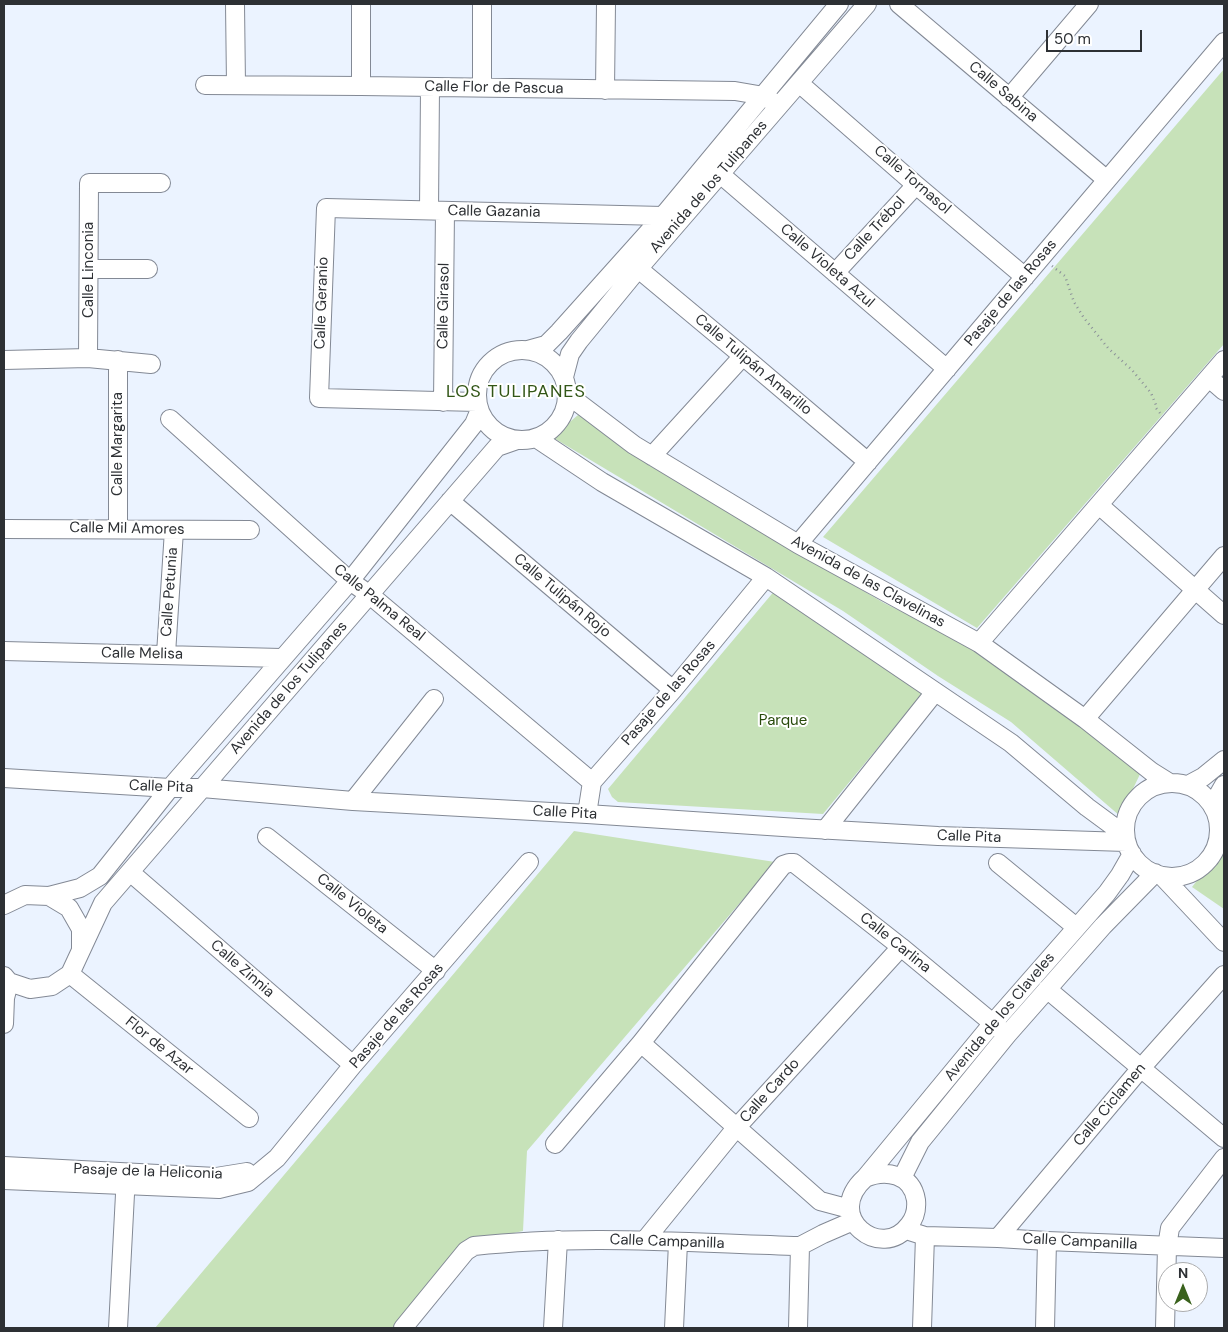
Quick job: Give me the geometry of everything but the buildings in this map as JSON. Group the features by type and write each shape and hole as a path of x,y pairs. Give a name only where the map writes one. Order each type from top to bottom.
{"street":[{"path":"235,4 236,85"},
{"path":"361,4 361,86"},
{"path":"482,4 482,88"},
{"path":"605,90 606,4"},
{"name":"Avenida de los Tulipanes","path":"528,350 546,345 632,264 714,168 764,96 839,4"},
{"name":"Avenida de los Tulipanes","path":"565,382 570,354 663,216 779,106 867,4"},
{"name":"Calle Sabina","path":"898,4 1107,180"},
{"path":"1009,98 1086,5"},
{"name":"Pasaje de las Rosas","path":"798,544 1224,42"},
{"name":"Calle Tornasol","path":"799,83 916,185 1025,276"},
{"name":"Calle Flor de Pascua","path":"205,85 735,91 764,96 779,106"},
{"name":"Calle Girasol","path":"430,87 437,210 443,402"},
{"name":"Calle Violeta Azul","path":"714,168 947,369"},
{"name":"Calle Linconia","path":"88,358 89,182 161,183"},
{"name":"Calle Trébol","path":"835,273 916,185"},
{"name":"Calle Gazania","path":"326,208 663,216"},
{"name":"Calle Geranio","path":"326,208 319,398 443,402"},
{"name":"Calle Tulipán Amarillo","path":"632,264 868,462"},
{"path":"89,269 148,269"},
{"path":"528,350 546,357 559,369 565,382 566,404 559,421 553,428 536,438 516,440 507,438 490,428 478,407 478,383 486,366 510,351 528,350"},
{"path":"652,456 743,356"},
{"path":"4,360 88,358 151,364"},
{"name":"Calle Margarita","path":"118,360 118,528"},
{"path":"979,643 1224,360"},
{"path":"1209,378 1224,391"},
{"name":"Avenida de las Clavelinas","path":"565,382 572,398 634,445 798,544 979,643 1085,719 1152,772 1168,782"},
{"path":"443,402 478,407"},
{"name":"Avenida de los Tulipanes","path":"4,905 25,895 49,896 80,888 100,876 170,788 281,658 350,581 474,424 478,407"},
{"name":"Calle Palma Real","path":"170,419 350,581 370,595 592,782"},
{"path":"536,438 602,482 766,577 1010,743 1128,844 1142,866 1159,875 1224,942"},
{"name":"Avenida de los Tulipanes","path":"70,974 82,952 103,902 497,447 516,440"},
{"name":"Calle Tulipán Rojo","path":"450,501 673,690"},
{"path":"1098,505 1224,615"},
{"name":"Calle Mil Amores","path":"4,528 250,530"},
{"name":"Calle Petunia","path":"166,654 174,530"},
{"path":"1085,719 1224,556"},
{"name":"Pasaje de las Rosas","path":"592,782 673,690 766,577"},
{"name":"Calle Melisa","path":"4,651 281,658"},
{"path":"825,830 935,692"},
{"path":"353,801 434,699"},
{"path":"1188,785 1204,777 1224,760"},
{"name":"Calle Pita","path":"4,778 170,788 202,788 353,801 825,830 1128,844"},
{"path":"588,814 592,782"},
{"path":"1128,844 1126,819 1129,811 1138,797 1152,787 1168,782 1188,785 1203,794 1214,807 1222,832 1216,847 1207,862 1200,868 1184,875 1159,875"},
{"path":"1214,807 1224,785"},
{"name":"Calle Violeta","path":"268,837 436,971"},
{"name":"Avenida de los Claveles","path":"865,1178 993,1023 1107,893 1120,875 1128,844"},
{"name":"Pasaje de las Rosas","path":"265,1170 529,862"},
{"name":"Calle Carlina","path":"641,1043 783,866 789,863 794,863 901,947 1007,1036"},
{"path":"998,863 1076,927"},
{"name":"Calle Zinnia","path":"130,872 354,1065"},
{"name":"Avenida de los Claveles","path":"902,1178 920,1142 1007,1036 1103,926 1159,875"},
{"path":"49,896 69,908 81,929 82,952"},
{"name":"Calle Cardo","path":"645,1240 736,1128 901,947"},
{"path":"4,1024 6,979 30,989 52,986 70,974"},
{"name":"Flor de Azar","path":"70,974 248,1118"},
{"name":"Calle Ciclamen","path":"998,1238 1141,1068 1224,975"},
{"path":"1047,989 1224,1138"},
{"path":"555,1144 641,1043 820,1200 852,1215"},
{"path":"1165,1328 1167,1247 1172,1224 1224,1158"},
{"name":"Pasaje de la Heliconia","path":"4,1173 126,1179 219,1189 248,1182 265,1170"},
{"path":"4,1173 4,1186"},
{"path":"876,1173 890,1173 902,1178 916,1198 913,1220 906,1230 896,1236 883,1239 871,1237 861,1230 852,1215 851,1197 856,1186 865,1178 876,1173"},
{"path":"118,1328 126,1179"},
{"name":"Calle Campanilla","path":"403,1328 466,1251 474,1246 558,1240 645,1240 800,1246 852,1215"},
{"name":"Calle Campanilla","path":"906,1230 925,1236 1224,1248"},
{"path":"922,1328 925,1236"},
{"path":"553,1328 558,1240"},
{"path":"674,1328 678,1242"},
{"path":"1044,1328 1047,1242"},
{"path":"798,1328 800,1246"}],"path":[{"path":"1041,258 1065,276 1074,302 1084,318 1108,348 1132,370 1151,392 1158,412 1170,422"}],"green space":[{"path":"1224,69 1224,344 977,628 823,537"},
{"path":"578,408 799,553 884,603 982,651 1142,770 1120,816 1011,722 938,676 843,611 552,437 578,415"},
{"name":"Parque","path":"776,589 927,688 823,814 618,802 612,797 608,789"},
{"path":"574,831 775,862 527,1151 523,1231 463,1244 396,1328 155,1328"},
{"path":"1224,846 1224,909 1192,887"}],"district":[{"name":"LOS TULIPANES","path":"516,392"}]}
